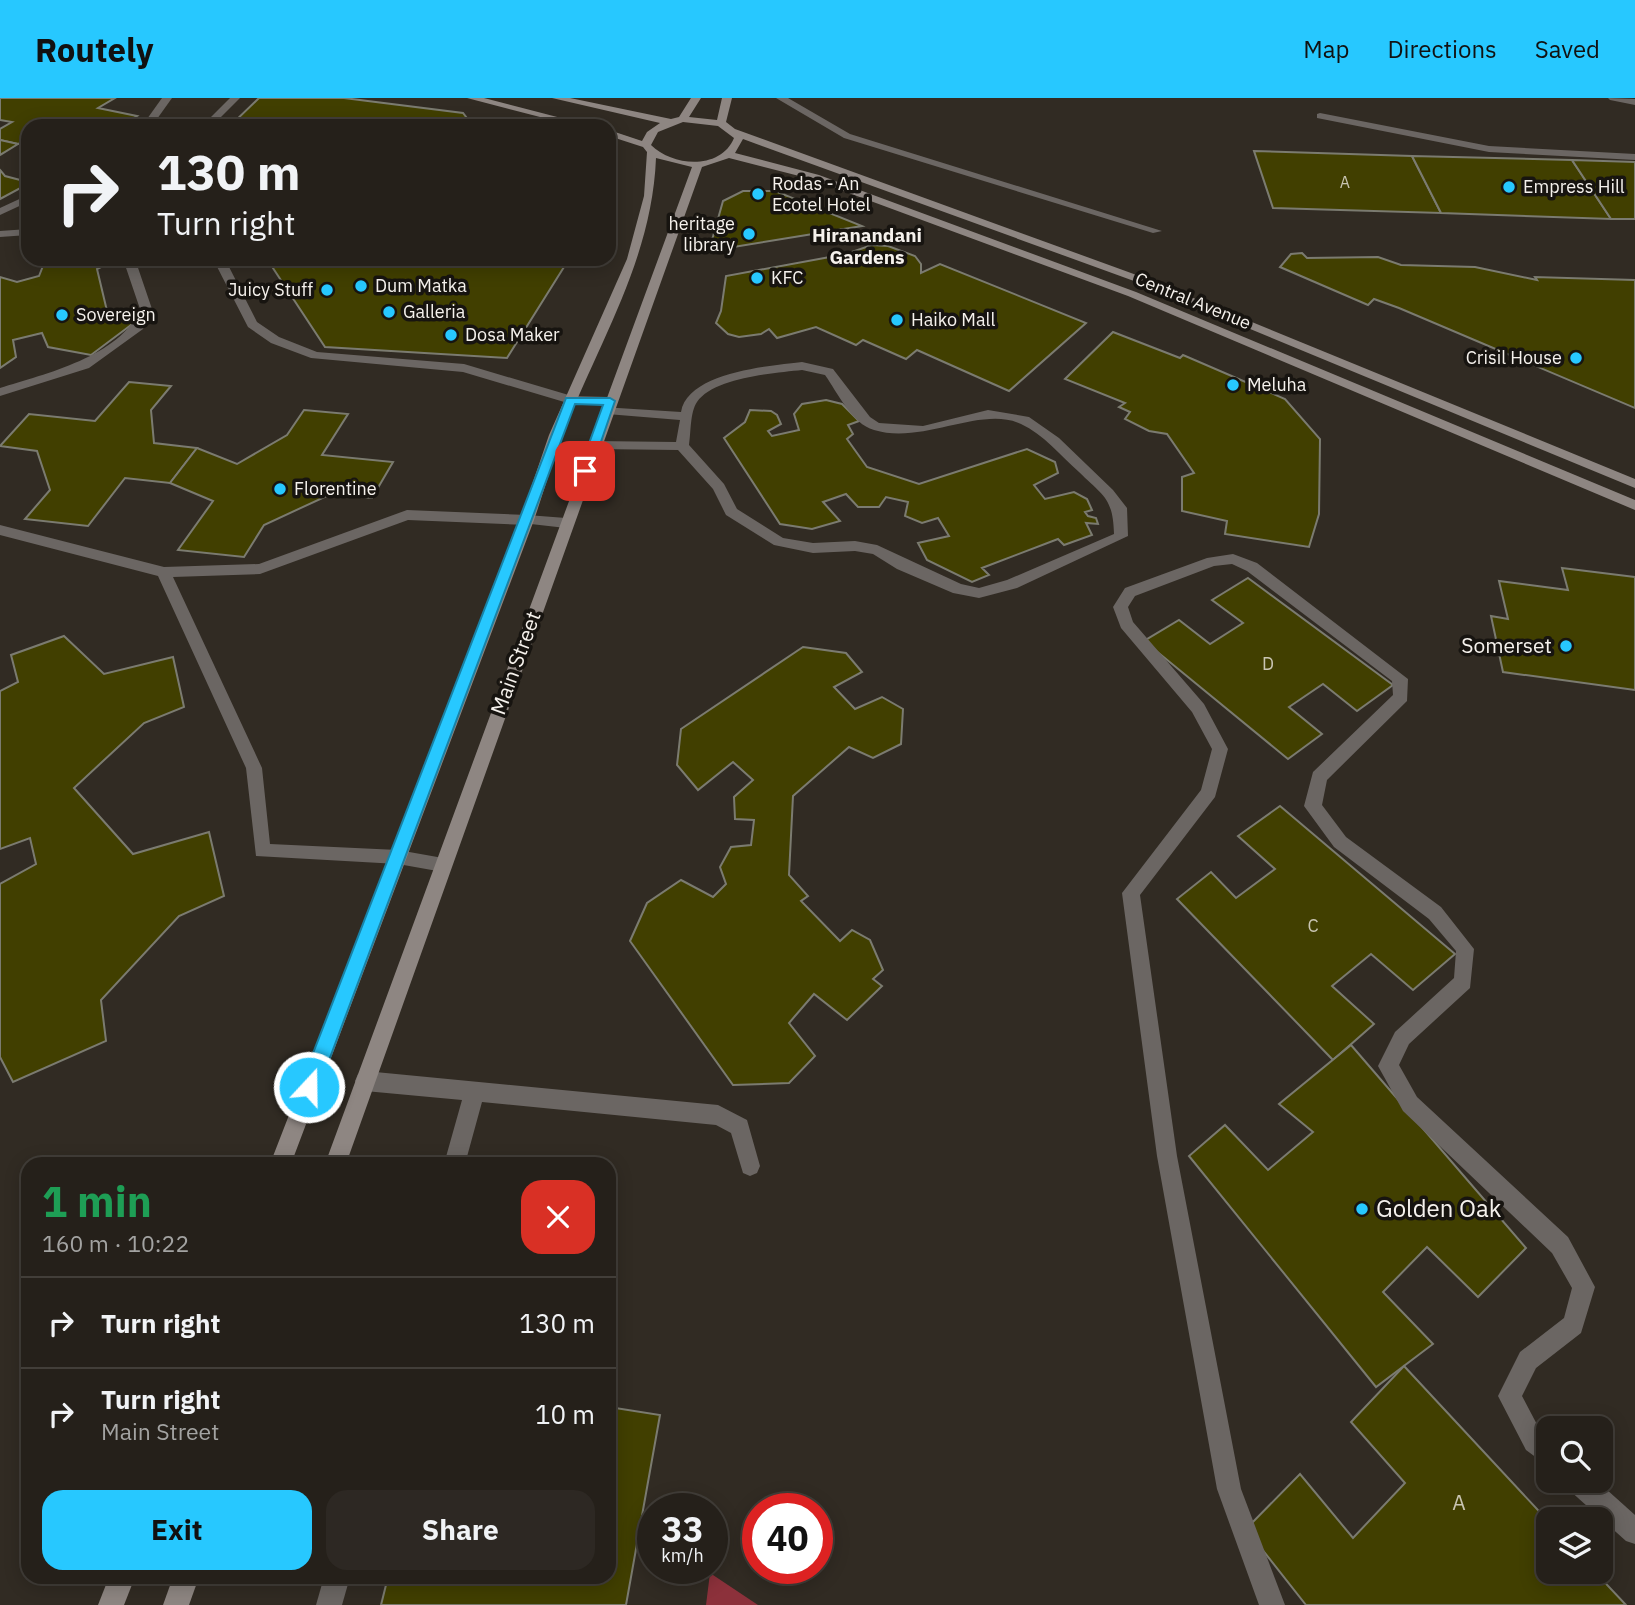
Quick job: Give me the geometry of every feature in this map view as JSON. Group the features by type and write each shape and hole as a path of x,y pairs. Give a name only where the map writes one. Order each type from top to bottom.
{"street":[{"path":"152,119 167,98"},
{"path":"214,119 235,98"},
{"path":"475,98 559,119"},
{"path":"557,98 670,122"},
{"path":"683,119 696,98"},
{"path":"648,149 648,136 670,122 683,119 721,123 727,98"},
{"path":"781,98 847,136 1157,231"},
{"path":"1613,98 1635,102"},
{"path":"1320,116 1489,149 1635,157"},
{"name":"Central Avenue","path":"721,123 734,132 858,179 1138,279 1635,484"},
{"path":"616,136 679,163 698,163 729,155 738,145 739,137 734,132"},
{"name":"Main Street","path":"283,1157 527,520 570,400 636,245 649,196 648,149"},
{"name":"Central Avenue","path":"729,155 816,177 1132,294 1635,505"},
{"name":"Main Street","path":"338,1157 663,252 698,163"},
{"path":"849,189 858,179"},
{"path":"0,212 21,202"},
{"path":"0,234 21,232"},
{"path":"636,245 663,252"},
{"path":"1066,270 1077,258"},
{"path":"0,392 85,365 139,326 146,309 131,266"},
{"path":"223,266 252,324 275,340 315,355 464,368 570,400 685,416"},
{"path":"594,445 682,446 719,487 732,512 779,542 813,548 855,546 877,550 902,565 958,589 979,593 1012,584 1121,536 1120,508 1108,493 1054,441 1024,420 988,414 923,430 876,427 852,405 830,372 803,366 736,376 700,391 689,403 682,446"},
{"path":"1455,428 1462,414"},
{"path":"0,530 164,572 260,569 407,515 566,523"},
{"path":"1272,1605 1229,1489 1167,1156 1130,893 1209,792 1220,750 1198,708 1126,624 1121,607 1130,592 1212,561 1233,559 1252,567 1400,679 1401,697 1319,777 1313,806 1340,842 1435,913 1465,948 1463,982 1402,1038 1388,1066 1410,1104 1560,1245 1584,1287 1573,1325 1528,1360 1510,1396 1536,1444"},
{"path":"164,572 254,768 262,851 398,857 443,865"},
{"path":"365,1081 718,1115 740,1127 750,1166"},
{"path":"456,1157 475,1091"},
{"path":"1592,1493 1635,1532"},
{"path":"111,1605 119,1584"},
{"path":"176,1605 184,1584"},
{"path":"329,1605 335,1584"}],"shaded area":[{"path":"709,1584 726,1584 758,1605 706,1605"}],"building":[{"path":"0,98 115,98 98,108 137,116 132,119 21,119 21,142 18,144 0,140 0,129 12,122 0,120"},
{"path":"259,98 344,98 463,113 468,119 237,119"},
{"path":"0,140 18,144 0,155"},
{"path":"1254,151 1412,156 1441,213 1273,208"},
{"name":"Empress Hill","path":"1412,156 1572,160 1611,219 1441,213"},
{"name":"Empress Hill","path":"1572,160 1635,162 1635,219 1611,219"},
{"path":"0,170 5,176 21,180 21,188 0,199"},
{"path":"743,191 775,191 862,226 709,251 723,201"},
{"name":"Haiko Mall","path":"872,245 888,246 915,256 921,264 921,273 940,264 1086,323 1009,391 917,350 906,359 863,340 856,345 816,327 777,338 769,329 761,334 739,337 728,334 716,323 721,311 726,276 846,254"},
{"name":"Crisil House","path":"1302,253 1307,258 1378,257 1401,265 1475,267 1537,280 1535,277 1635,280 1635,408 1399,308 1374,299 1368,305 1280,267 1291,254"},
{"name":"Sovereign","path":"43,266 103,266 97,269 107,311 139,319 91,355 48,347 42,333 13,340 16,357 0,368 0,277 17,282 39,276"},
{"path":"272,266 565,266 507,358 325,347"},
{"name":"Meluha","path":"1113,332 1180,358 1183,355 1285,399 1320,439 1319,514 1309,547 1225,534 1227,521 1182,511 1182,477 1194,473 1167,434 1149,431 1125,419 1130,412 1119,407 1125,403 1065,379"},
{"path":"129,382 171,386 151,410 154,443 197,448 170,483 125,478 88,526 25,519 50,490 37,451 0,446 29,414 95,421"},
{"path":"826,400 842,404 859,421 848,425 853,434 847,439 867,467 919,484 1027,449 1055,462 1058,473 1034,485 1045,499 1074,492 1087,499 1092,510 1085,512 1096,518 1098,524 1086,523 1092,535 1064,545 1058,539 982,568 989,575 972,582 927,560 918,543 949,536 938,518 922,523 905,516 908,502 886,497 879,507 858,507 846,494 823,502 840,521 812,529 780,524 724,438 745,422 750,410 771,411 777,415 781,424 768,431 772,436 799,430 794,414 802,404"},
{"name":"Florentine","path":"304,410 348,414 322,455 393,462 372,498 331,494 264,525 244,557 178,550 213,501 170,483 197,448 237,464 287,435"},
{"name":"Somerset","path":"1562,568 1635,577 1635,690 1503,672 1491,616 1508,619 1499,581 1568,590"},
{"path":"1248,578 1393,685 1357,711 1323,684 1289,707 1322,734 1288,759 1144,641 1179,620 1210,644 1243,623 1212,600"},
{"path":"64,636 104,674 173,657 184,707 144,723 74,788 133,854 209,832 224,896 179,916 101,1000 106,1041 13,1082 0,1057 0,884 36,864 30,838 0,849 0,691 18,682 11,655"},
{"path":"803,647 846,653 862,672 834,687 855,709 882,697 903,709 901,744 873,758 849,747 793,796 789,875 808,896 801,901 840,941 852,930 870,940 883,970 873,979 882,986 847,1020 814,994 789,1023 815,1056 789,1083 733,1085 630,941 647,903 681,880 713,897 726,884 720,867 731,847 751,845 754,820 735,819 734,797 753,780 733,762 698,790 677,765 681,729"},
{"path":"1280,806 1455,954 1413,990 1371,954 1332,986 1374,1024 1333,1060 1177,899 1211,872 1236,898 1275,869 1238,836"},
{"name":"Golden Oak","path":"1351,1045 1526,1248 1478,1297 1427,1247 1383,1292 1433,1344 1376,1387 1189,1156 1225,1125 1268,1170 1313,1132 1279,1104"},
{"path":"1404,1366 1536,1508 1536,1584 1606,1584 1626,1605 1306,1605 1246,1529 1300,1474 1353,1538 1405,1483 1351,1422"},
{"path":"616,1408 660,1415 646,1493 637,1493 637,1544 626,1605 381,1605 386,1584 616,1584"}],"place":[{"name":"Empress Hill","path":"1509,187"},
{"name":"Rodas - An Ecotel Hotel","path":"758,194"},
{"name":"heritage library","path":"749,234"},
{"name":"KFC","path":"757,278"},
{"name":"Dum Matka","path":"361,286"},
{"name":"Juicy Stuff","path":"327,290"},
{"name":"Galleria","path":"389,312"},
{"name":"Sovereign","path":"62,315"},
{"name":"Haiko Mall","path":"897,320"},
{"name":"Dosa Maker","path":"451,335"},
{"name":"Crisil House","path":"1576,358"},
{"name":"Meluha","path":"1233,385"},
{"name":"Florentine","path":"280,489"},
{"name":"Somerset","path":"1566,646"},
{"name":"Golden Oak","path":"1362,1209"}],"district":[{"name":"Hiranandani Gardens","path":"867,246"}],"route":[{"path":"309,1087 527,520 570,400 610,401 585,471"}]}
